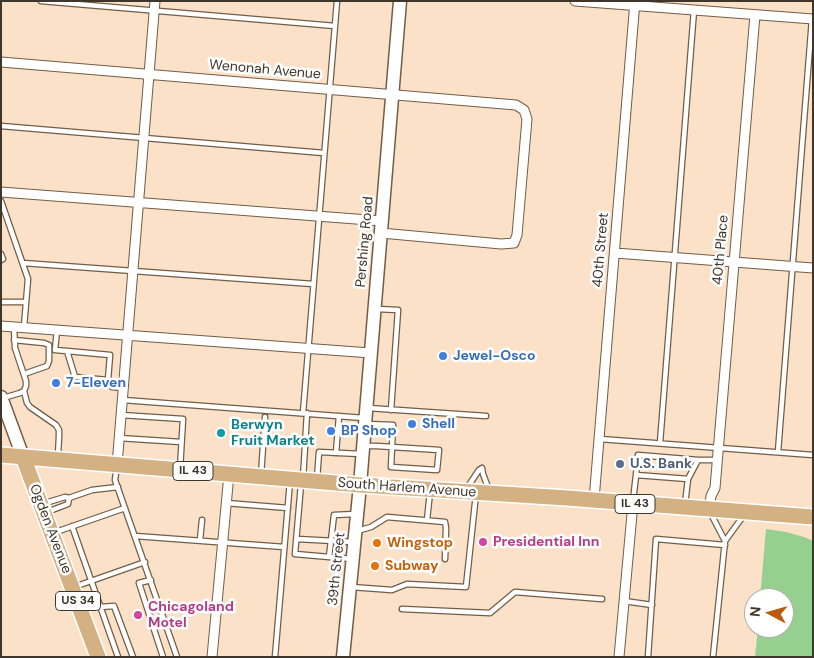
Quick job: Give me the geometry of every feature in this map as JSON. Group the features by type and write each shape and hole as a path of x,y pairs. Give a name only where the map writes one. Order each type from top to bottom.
{"main road":[{"name":"Pershing Road","path":"360,485 400,1"},
{"path":"2,398 23,457"},
{"name":"South Harlem Avenue","path":"1,455 360,485 685,507 810,519"},
{"name":"Ogden Avenue","path":"23,457 98,657"},
{"name":"39th Street","path":"343,657 360,485"}],"street":[{"path":"117,465 155,1"},
{"path":"575,1 635,4 813,19"},
{"name":"40th Street","path":"594,500 635,4"},
{"name":"40th Place","path":"713,510 718,497 715,488 717,460 755,15"},
{"name":"Wenonah Avenue","path":"1,62 516,105 524,110 527,119 517,235 514,243 501,244 382,227"},
{"path":"1,192 319,216 382,227"},
{"path":"614,253 813,268"},
{"path":"1,326 371,353"},
{"path":"212,657 229,474"},
{"path":"619,657 633,503"}],"lane":[{"path":"41,1 335,26"},
{"path":"337,1 308,348 303,480 296,554 353,560"},
{"path":"660,444 694,10"},
{"path":"778,452 813,19"},
{"path":"1,126 324,152"},
{"path":"1,201 28,280 24,328"},
{"path":"1,254 3,259 1,260"},
{"path":"23,263 313,284"},
{"path":"1,302 26,302"},
{"path":"375,308 398,310 391,410"},
{"path":"14,327 15,348 26,381 24,391 27,403 56,425 59,430 57,460"},
{"path":"57,330 55,350 110,355 108,380 112,387 123,388"},
{"path":"14,340 49,345 47,366 24,374"},
{"path":"67,351 75,377 108,380"},
{"path":"2,398 24,391"},
{"path":"122,400 366,417 393,425 392,447 391,467 437,470 438,450 392,447 336,453 319,452 288,508 275,657"},
{"path":"366,417 391,410 486,416"},
{"path":"121,415 183,419 180,470"},
{"path":"336,453 339,416"},
{"path":"261,477 265,417"},
{"path":"119,438 181,442"},
{"path":"599,439 813,455"},
{"path":"633,503 638,456 717,460"},
{"path":"685,507 688,479 698,460"},
{"path":"117,465 116,480 118,487 177,657"},
{"path":"350,587 392,590 407,584 466,588 479,470 482,468 483,474 477,493"},
{"path":"636,475 688,479"},
{"path":"43,509 65,497 69,498 92,490 118,487"},
{"path":"428,520 430,490"},
{"path":"43,509 68,504 69,498"},
{"path":"226,503 288,508"},
{"path":"52,533 125,508"},
{"path":"713,510 725,543 713,657"},
{"path":"725,543 746,512"},
{"path":"329,557 334,515 357,514"},
{"path":"297,539 331,540 355,537 388,517 445,522 445,559"},
{"path":"200,540 202,520"},
{"path":"72,526 118,657"},
{"path":"135,536 284,547"},
{"path":"648,657 656,539 725,543"},
{"path":"72,587 144,562"},
{"path":"151,580 139,583 164,657"},
{"path":"402,609 490,613 515,592 602,599"},
{"path":"624,601 652,605"},
{"path":"100,607 114,606 133,657"}],"green space":[{"path":"766,529 786,532 813,541 813,657 755,657 757,638 794,638 794,588 761,588"}],"place":[{"name":"Jewel-Osco","path":"443,356"},
{"name":"7-Eleven","path":"56,383"},
{"name":"Shell","path":"412,424"},
{"name":"BP Shop","path":"331,431"},
{"name":"Berwyn Fruit Market","path":"221,433"},
{"name":"U.S. Bank","path":"620,464"},
{"name":"Presidential Inn","path":"483,542"},
{"name":"Wingstop","path":"377,543"},
{"name":"Subway","path":"375,566"},
{"name":"Chicagoland Motel","path":"138,615"}]}
